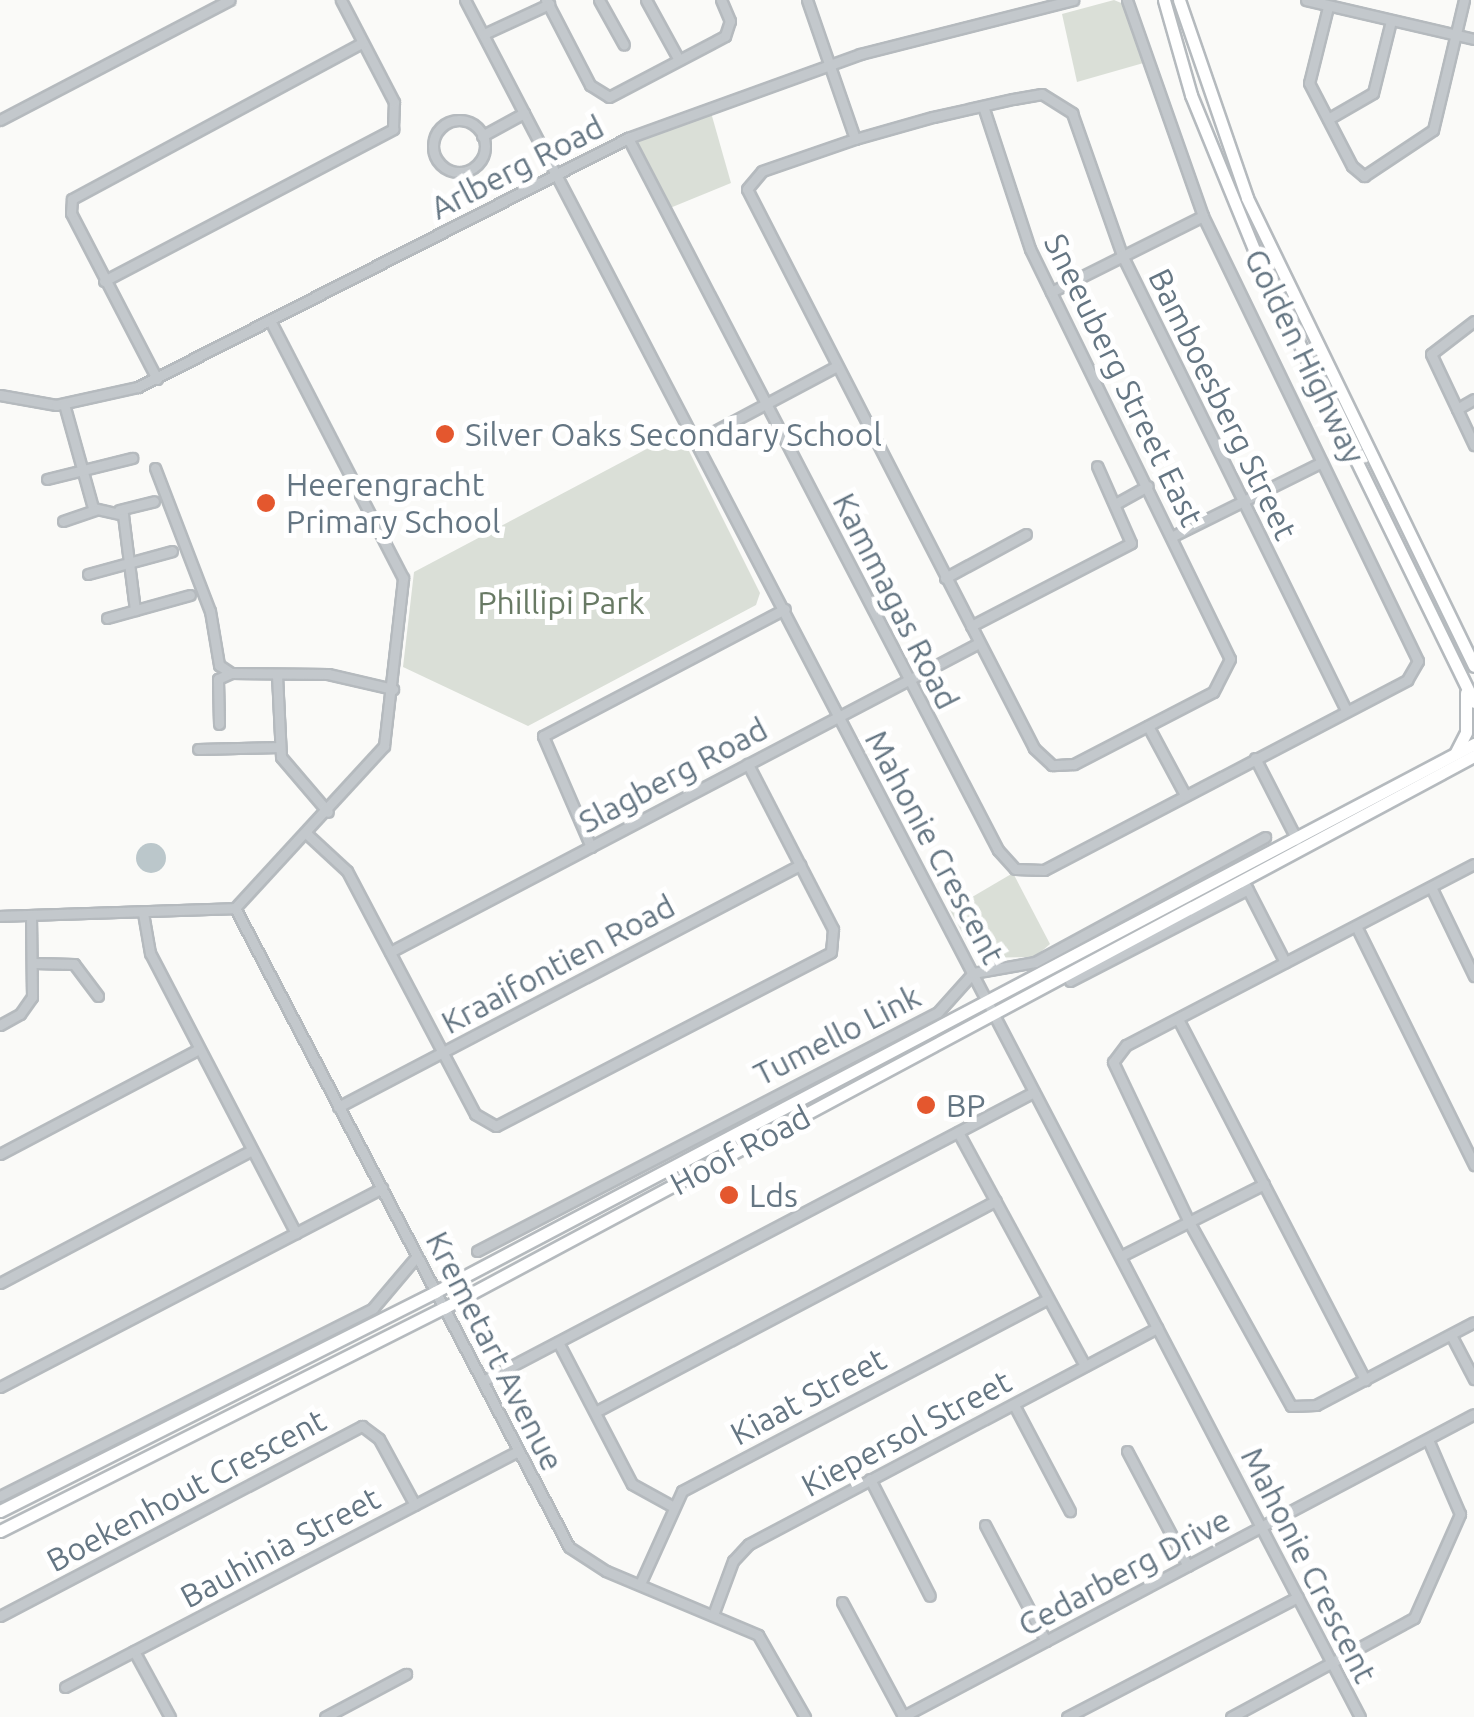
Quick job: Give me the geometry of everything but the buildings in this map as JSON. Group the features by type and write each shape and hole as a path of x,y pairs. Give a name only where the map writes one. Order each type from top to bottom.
{"main road":[{"name":"Golden Highway","path":"1164,0 1191,95 1256,257 1474,702"},
{"name":"Golden Highway","path":"1179,0 1247,198 1474,666"},
{"path":"1464,682 1468,722 1456,760 1474,765"},
{"name":"Hoof Road","path":"0,1531 444,1308 994,1015 1242,878 1298,842 1456,760 1474,744"},
{"name":"Hoof Road","path":"1456,760 1474,756"},
{"name":"Hoof Road","path":"0,1512 435,1292 988,1001 1242,878"}],"street":[{"path":"0,120 230,0"},
{"path":"104,281 393,130 396,109 341,0"},
{"name":"Mahonie Crescent","path":"466,0 1360,1717"},
{"path":"599,0 624,45"},
{"path":"646,0 679,60"},
{"path":"484,34 547,2 598,94 619,94 726,34 730,22 721,0"},
{"path":"807,0 856,139"},
{"name":"Arlberg Road","path":"0,395 64,404 157,379 628,138 830,63 1073,0"},
{"path":"982,106 856,139 762,171 748,185 748,199 979,643 1047,762 1074,764 1148,726 1185,795 1407,680 1417,664 1203,216 1127,0"},
{"path":"1306,0 1474,39"},
{"path":"1328,7 1309,83 1352,166 1364,176 1421,143 1435,126 1464,0"},
{"path":"1328,119 1374,93 1390,21"},
{"path":"157,379 104,281 70,204 80,192 362,43"},
{"name":"Bamboesberg Street","path":"982,106 1042,94 1072,112 1122,255 1346,710"},
{"name":"Sneeuberg Street East","path":"982,106 1052,292 1229,653 1229,671 1219,688 1148,726"},
{"path":"482,136 524,112"},
{"path":"465,118 482,136 484,156 450,174 431,142 465,118"},
{"name":"Kammagas Road","path":"628,138 998,850 1015,869 1044,870 1185,795"},
{"path":"1052,292 1203,216"},
{"path":"1474,321 1431,351 1474,445"},
{"path":"0,916 235,908 308,834 381,751 393,689 400,570 271,322"},
{"path":"696,442 836,367"},
{"path":"1457,409 1474,398"},
{"path":"64,404 94,510"},
{"path":"47,479 132,458"},
{"path":"1173,536 1322,462"},
{"path":"970,626 1129,546 1132,535 1097,466"},
{"path":"155,468 210,611 220,665 231,673"},
{"path":"1118,503 1148,486"},
{"path":"63,521 94,510 119,510 154,501"},
{"path":"119,510 135,610"},
{"path":"945,578 1026,534"},
{"path":"88,574 172,551"},
{"path":"107,618 190,594"},
{"path":"591,846 543,736 784,609"},
{"name":"Slagberg Road","path":"390,952 979,643"},
{"path":"218,724 218,680 231,673 328,674 393,689"},
{"path":"277,674 280,747 290,774 328,812"},
{"path":"198,748 280,747"},
{"path":"1255,758 1298,842"},
{"path":"308,834 347,870 441,1053 488,1126 516,1119 833,948 833,929 748,764"},
{"path":"973,973 1035,962 1265,837"},
{"path":"1474,864 1121,1049 1113,1062 1189,1222 1291,1406 1316,1405 1474,1322"},
{"name":"Kraaifontien Road","path":"338,1107 800,865"},
{"path":"1070,981 1242,878 1285,962"},
{"path":"1430,886 1474,976"},
{"name":"Kremetart Avenue","path":"235,908 574,1554 713,1615 764,1642 806,1717"},
{"path":"143,913 146,944 296,1233"},
{"path":"0,1024 27,1007 34,963 31,916"},
{"path":"1356,926 1473,1160"},
{"path":"34,963 74,964 98,996"},
{"name":"Tumello Link","path":"476,1250 938,1012 973,973"},
{"path":"1178,1018 1365,1380"},
{"path":"0,1154 198,1049"},
{"path":"482,1381 1034,1092"},
{"path":"958,1132 1085,1366"},
{"path":"0,1282 252,1150"},
{"path":"1121,1256 1264,1184"},
{"path":"0,1388 382,1188"},
{"path":"595,1412 996,1201"},
{"path":"0,1496 373,1308 417,1256"},
{"name":"Kiaat Street","path":"670,1506 689,1487 1048,1299"},
{"name":"Kiepersol Street","path":"713,1615 741,1550 1158,1328"},
{"path":"1451,1334 1474,1379"},
{"path":"558,1342 632,1484 670,1506 640,1584"},
{"path":"1014,1405 1070,1511"},
{"name":"Cedarberg Drive","path":"902,1717 1429,1442 1474,1414"},
{"name":"Boekenhout Crescent","path":"0,1616 362,1426 379,1438 415,1504"},
{"path":"1231,1717 1414,1618 1458,1520 1458,1499 1429,1442"},
{"name":"Bauhinia Street","path":"66,1687 518,1451"},
{"path":"1128,1451 1188,1566"},
{"path":"870,1479 930,1596"},
{"path":"985,1525 1046,1641"},
{"path":"1067,1717 1298,1597"},
{"path":"842,1602 902,1717"},
{"path":"134,1651 170,1717"},
{"path":"326,1717 406,1674"}],"green space":[{"path":"1114,0 1126,5 1147,62 1077,82 1062,14"},
{"path":"710,109 731,183 670,208 634,142"},
{"name":"Phillipi Park","path":"673,435 681,449 687,447 760,593 756,605 528,726 403,667 414,572"},
{"path":"1013,873 1050,944 1035,957 976,958 950,910"}],"shaded area":[{"path":"151,843 162,847 166,858 162,869 151,873 140,869 136,858 140,847"}],"place":[{"name":"Silver Oaks Secondary School","path":"445,434"},
{"name":"Heerengracht Primary School","path":"266,503"},
{"name":"BP","path":"926,1105"},
{"name":"Lds","path":"729,1195"}]}
